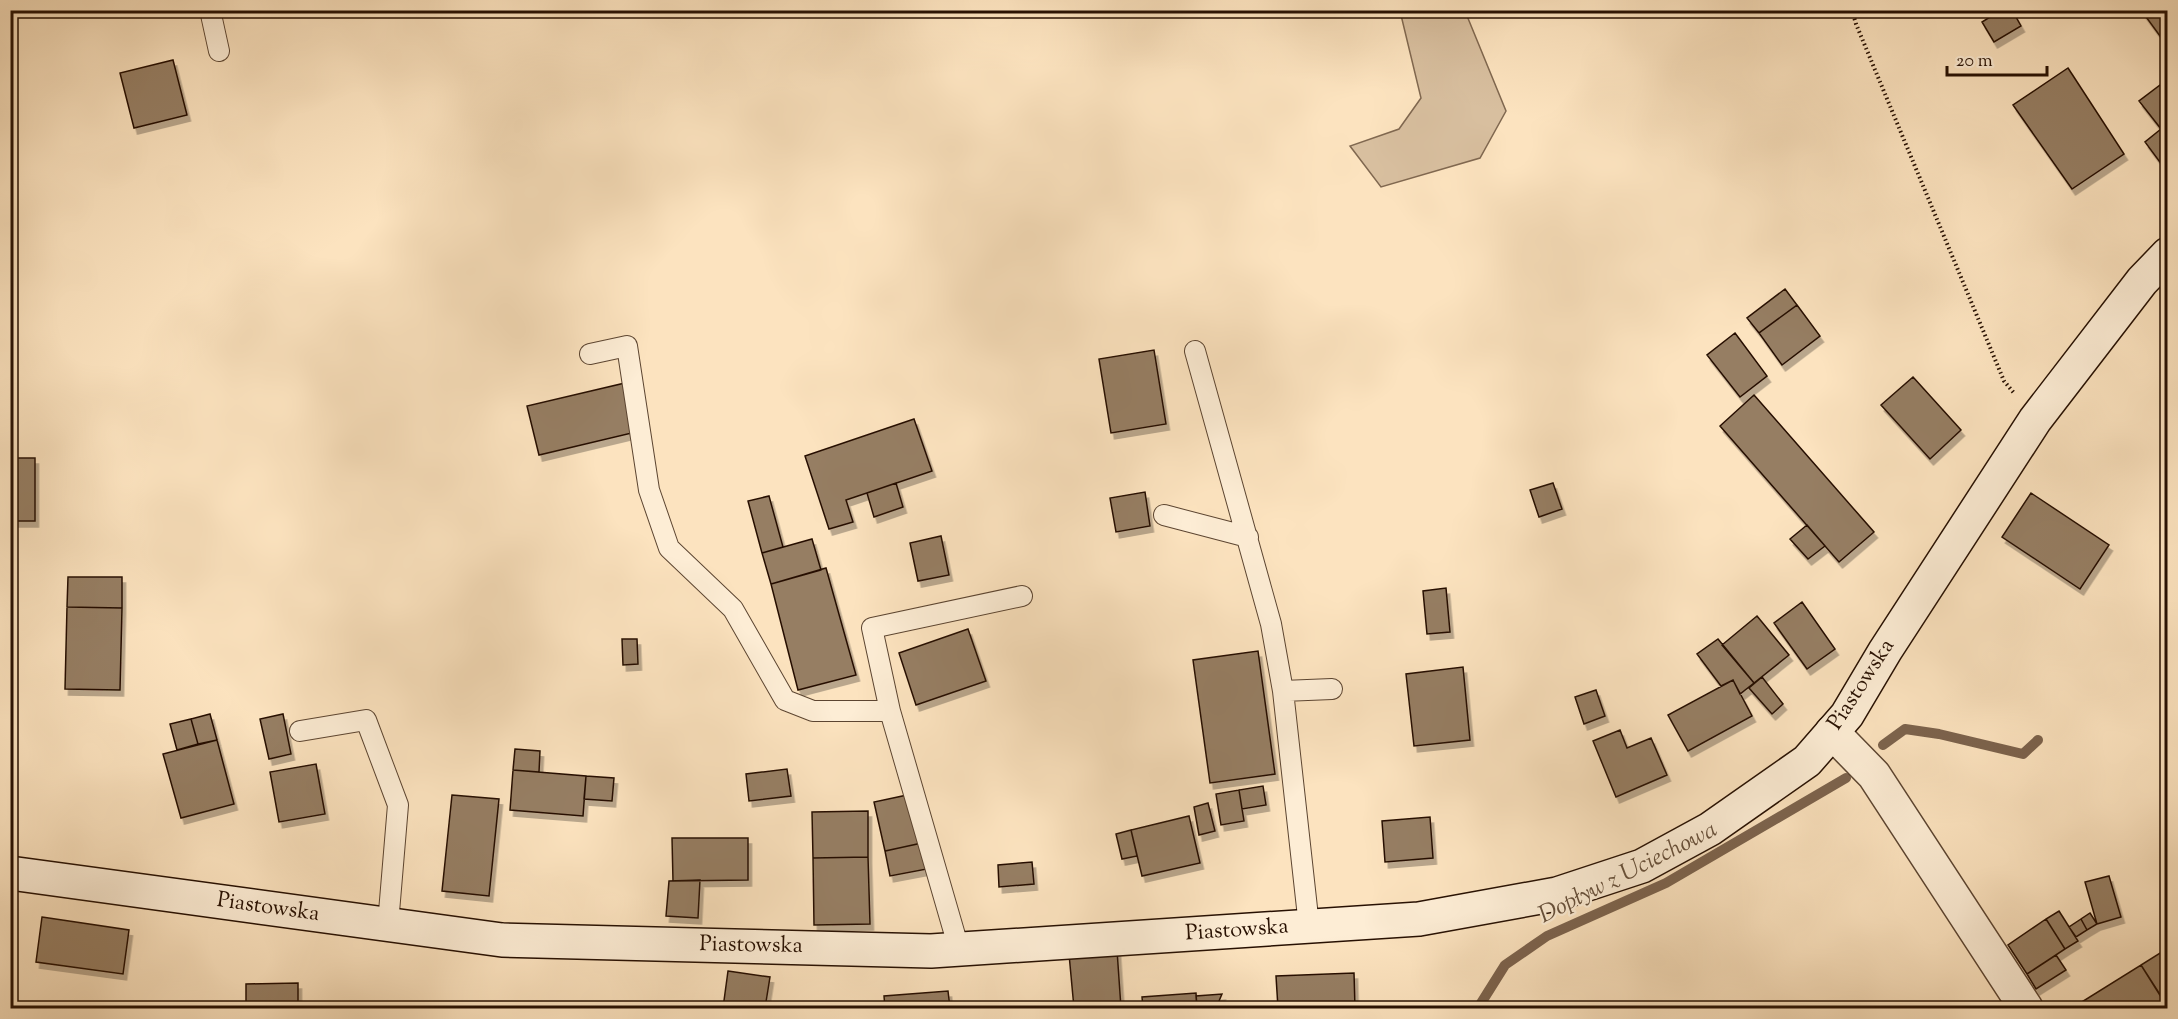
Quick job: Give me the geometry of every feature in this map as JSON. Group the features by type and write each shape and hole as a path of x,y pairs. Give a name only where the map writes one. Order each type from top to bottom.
{"street":[{"name":"Piastowska","path":"10,873 502,940 931,951 1419,919 1557,894 1642,866 1710,829 1807,761 1847,715 1885,651 2035,420 2142,281 2168,254"},
{"path":"1833,732 1874,775 2026,1008"}],"lane":[{"path":"210,10 219,51"},
{"path":"590,354 627,346 649,490 669,548 733,609 786,700 813,711 890,711"},
{"path":"1196,351 1271,624 1283,691 1309,926"},
{"path":"1164,515 1248,537"},
{"path":"959,949 890,711 872,628 1022,596"},
{"path":"1283,691 1332,689"},
{"path":"300,731 366,720 398,805 388,924"}],"path":[{"path":"1852,10 2004,381 2035,420"}],"shaded area":[{"path":"1400,11 1465,11 1506,111 1480,158 1381,187 1350,146 1399,129 1421,98"}],"building":[{"path":"2001,10 2012,10 2021,26 1994,42 1982,22"},
{"path":"2141,10 2168,10 2168,47"},
{"path":"173,60 187,115 134,128 120,73"},
{"path":"2068,68 2124,154 2072,189 2013,105"},
{"path":"2168,79 2168,173 2145,142 2161,129 2139,101"},
{"path":"1785,289 1797,305 1759,333 1747,318"},
{"path":"1797,305 1820,336 1782,365 1759,333"},
{"path":"1735,333 1767,376 1740,397 1707,355"},
{"path":"1154,350 1166,424 1111,433 1099,359"},
{"path":"1913,377 1961,430 1930,459 1881,405"},
{"path":"625,383 636,432 539,455 527,406"},
{"path":"1754,395 1874,532 1839,562 1720,426"},
{"path":"914,419 932,471 846,500 853,522 829,529 805,456"},
{"path":"10,458 35,458 35,521 10,521"},
{"path":"896,483 903,507 874,517 867,493"},
{"path":"1553,483 1562,509 1539,517 1530,490"},
{"path":"1145,492 1150,526 1116,532 1110,498"},
{"path":"2031,493 2109,545 2080,589 2002,537"},
{"path":"769,496 783,547 762,553 748,501"},
{"path":"1807,525 1825,546 1808,559 1790,539"},
{"path":"941,536 949,575 918,581 910,543"},
{"path":"812,539 821,570 771,584 762,553"},
{"path":"826,568 856,675 798,690 771,584"},
{"path":"68,577 122,577 122,608 67,607"},
{"path":"1446,588 1450,632 1427,634 1423,591"},
{"path":"1802,602 1835,649 1807,669 1774,623"},
{"path":"67,607 122,608 120,690 65,689"},
{"path":"1757,616 1789,655 1754,683 1722,645"},
{"path":"968,629 986,681 916,705 899,653"},
{"path":"622,639 637,639 638,664 623,665"},
{"path":"1718,639 1754,683 1740,694 1733,680 1721,686 1697,654"},
{"path":"1258,651 1275,774 1210,783 1193,660"},
{"path":"1463,667 1470,740 1414,746 1406,674"},
{"path":"1762,677 1783,704 1772,714 1749,688"},
{"path":"1733,680 1752,716 1688,751 1668,715"},
{"path":"1596,690 1605,716 1584,724 1575,697"},
{"path":"210,714 217,740 198,744 191,719"},
{"path":"283,714 291,754 269,759 260,719"},
{"path":"191,719 198,744 177,750 170,724"},
{"path":"1620,730 1627,748 1651,738 1667,775 1616,797 1593,741"},
{"path":"217,740 234,804 181,818 163,754"},
{"path":"515,749 540,751 539,772 513,770"},
{"path":"316,764 325,814 279,822 270,772"},
{"path":"787,769 791,796 749,801 746,774"},
{"path":"513,770 586,776 583,816 510,810"},
{"path":"586,776 614,778 612,801 584,799"},
{"path":"1263,786 1266,805 1242,809 1239,790"},
{"path":"1239,790 1244,821 1221,825 1216,794"},
{"path":"912,794 922,843 885,851 874,802"},
{"path":"452,795 499,799 489,896 442,891"},
{"path":"1208,803 1215,831 1199,835 1194,807"},
{"path":"868,811 868,857 813,858 812,812"},
{"path":"1189,816 1200,863 1142,876 1131,830"},
{"path":"1430,817 1433,858 1385,862 1382,821"},
{"path":"1131,830 1137,856 1122,859 1116,834"},
{"path":"672,838 748,838 748,880 673,881"},
{"path":"922,843 927,869 890,876 885,851"},
{"path":"868,857 870,924 814,925 813,858"},
{"path":"1032,862 1034,884 999,887 998,865"},
{"path":"2109,876 2121,917 2097,924 2085,882"},
{"path":"700,880 698,918 666,916 669,881"},
{"path":"2059,911 2078,941 2065,949 2046,919"},
{"path":"2090,913 2097,924 2087,930 2081,919"},
{"path":"42,917 129,930 123,974 36,962"},
{"path":"2046,919 2065,949 2027,974 2008,945"},
{"path":"2081,919 2087,930 2076,937 2069,927"},
{"path":"2168,948 2168,1007 2141,965"},
{"path":"1117,950 1121,1008 1074,1008 1069,954"},
{"path":"2056,955 2066,970 2036,989 2027,974"},
{"path":"2141,965 2168,1008 2072,1008"},
{"path":"728,971 770,977 765,1008 723,1008"},
{"path":"1354,973 1355,1008 1278,1008 1276,976"},
{"path":"298,983 298,1008 246,1008 246,984"},
{"path":"948,991 950,1008 885,1008 884,996"},
{"path":"1196,993 1197,1008 1143,1008 1142,997"},
{"path":"1222,994 1216,1008 1197,1008 1196,996"}],"waterway":[{"name":"Dopływ z Uciechowa","path":"1883,745 1905,729 1939,734 2023,754 2038,740"},
{"name":"Dopływ z Uciechowa","path":"1478,1008 1505,965 1547,936 1666,883 1846,778"}]}
